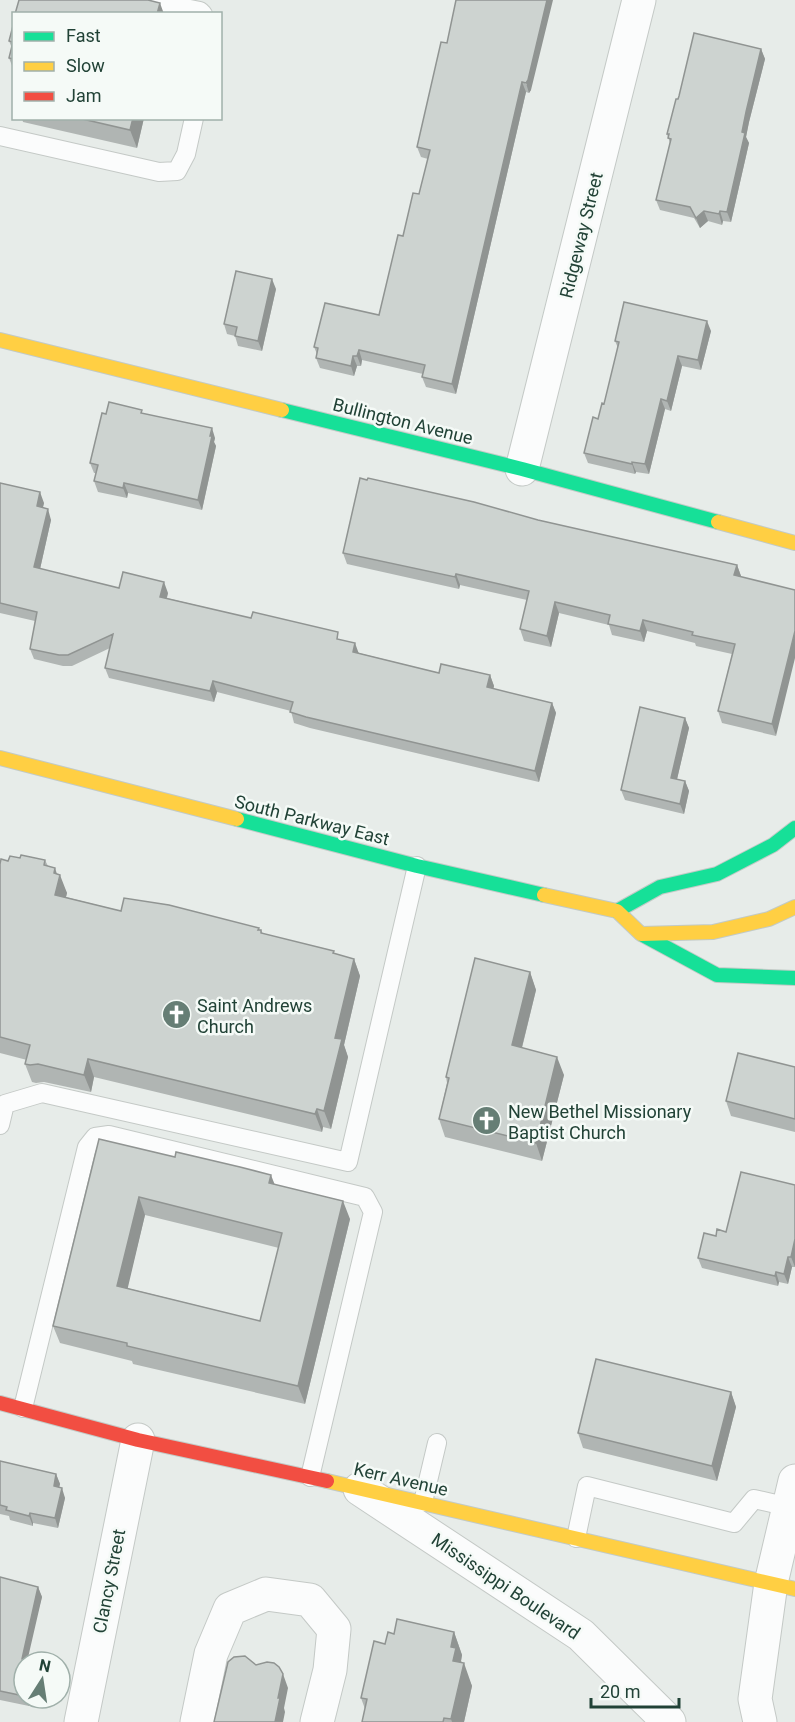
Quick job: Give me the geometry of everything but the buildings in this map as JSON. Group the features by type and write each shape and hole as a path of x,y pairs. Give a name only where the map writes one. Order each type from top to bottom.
{"street":[{"name":"Ridgeway Street","path":"522,469 639,0"},
{"name":"Bullington Avenue","path":"0,340 522,469 795,543"},
{"name":"South Parkway East","path":"0,758 417,866 617,911"},
{"path":"795,828 773,845 717,874 660,887 617,911 641,934 717,975 795,978"},
{"path":"641,934 713,932 769,919 795,907"},
{"name":"Kerr Avenue","path":"0,1403 138,1440 423,1502 783,1586"},
{"name":"Clancy Street","path":"81,1722 138,1440"},
{"name":"Mississippi Boulevard","path":"359,1488 581,1635 669,1722"},
{"path":"760,1722 755,1699 783,1586 792,1494"},
{"path":"197,1722 212,1654 230,1609 266,1594 310,1600 334,1629 330,1670 317,1722"}],"lane":[{"path":"143,0 196,8"},
{"path":"0,136 159,172 177,171 186,154 194,120"},
{"path":"0,1125 5,1104 42,1093 348,1162 417,866"},
{"path":"23,1408 87,1147 95,1137 109,1135 365,1197 374,1212 310,1477"},
{"path":"423,1502 437,1443"},
{"path":"576,1538 587,1486 734,1523 754,1499 792,1494"}],"traffic: fast":[{"path":"282,410 522,469 718,522"},
{"path":"237,819 417,866 544,895"},
{"path":"617,911 660,887 717,874 773,845 795,828"},
{"path":"643,935 717,975 795,978"}],"traffic: slow":[{"path":"0,340 282,410"},
{"path":"718,522 795,543"},
{"path":"0,758 237,819"},
{"path":"544,895 617,911 641,934 713,932 769,919 795,907"},
{"path":"327,1481 795,1589"}],"traffic: jam":[{"path":"0,1403 138,1440 327,1481"}],"place":[{"name":"Saint Andrews Church","path":"176,1015"},
{"name":"New Bethel Missionary Baptist Church","path":"487,1121"}]}
